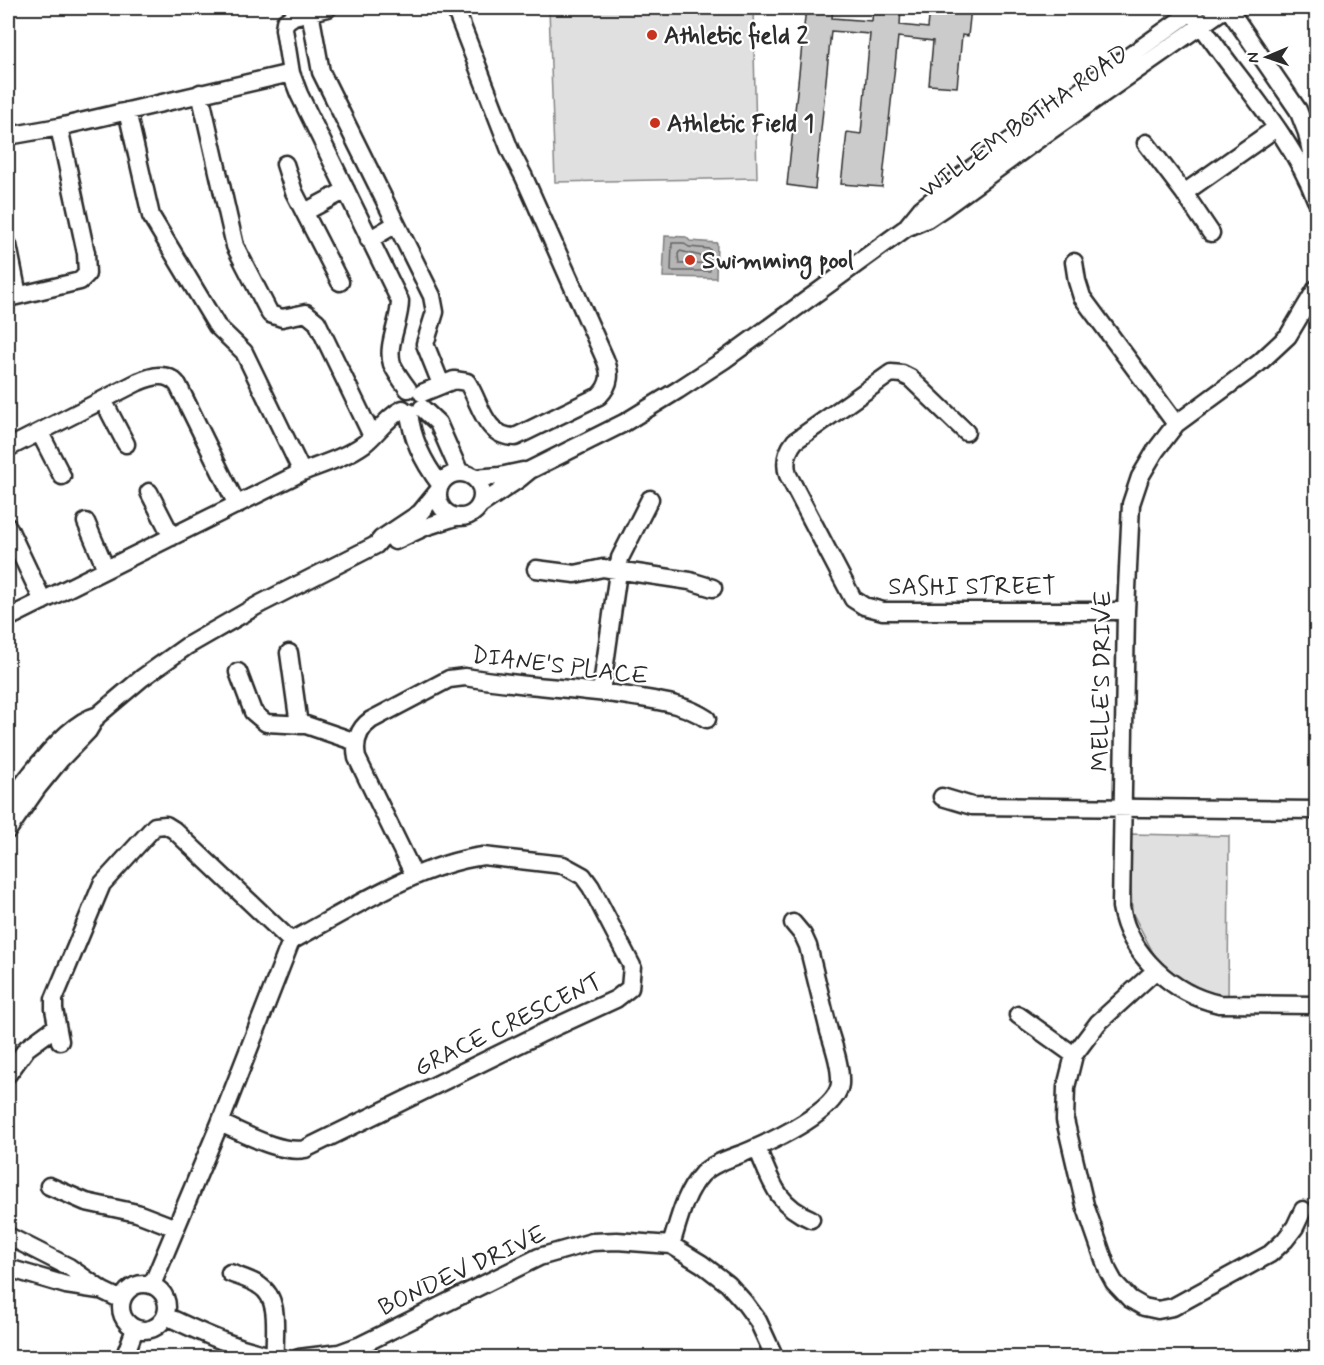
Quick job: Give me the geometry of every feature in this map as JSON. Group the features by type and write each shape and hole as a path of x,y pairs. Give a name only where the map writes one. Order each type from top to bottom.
{"street":[{"path":"8,830 38,787 88,731 97,716 142,678 188,646 260,604 376,545 396,541 425,527 470,515 480,505 481,490 467,475 438,423 413,402 393,366 391,347 400,314 400,301 298,94 291,73 284,29 285,22 294,16 328,8"},
{"path":"8,618 303,472 340,457 363,444 394,414 441,384 454,380 467,382 493,431 503,437 514,437 599,396 608,385 610,378 605,359 510,150 455,8"},
{"path":"1227,8 1298,110 1307,132 1317,176"},
{"name":"WILLEM BOTHA ROAD","path":"480,505 530,470 624,423 724,360 906,228 927,219 945,207 1037,140 1196,14 1227,8"},
{"path":"310,12 321,72 434,302 435,312 425,344 441,384"},
{"path":"1196,14 1276,128 1317,200"},
{"path":"8,136 59,127 291,73"},
{"path":"200,93 237,252 270,314 282,318 306,313 317,322 372,436"},
{"path":"127,111 147,204 153,221 217,326 244,352 303,472"},
{"path":"8,245 13,296 80,281 87,274 86,253 59,127"},
{"path":"1184,193 1276,128"},
{"path":"1146,143 1211,233"},
{"path":"285,164 294,192 340,282"},
{"path":"305,212 346,190"},
{"path":"369,240 396,224"},
{"path":"1074,262 1082,297 1176,424"},
{"name":"MELLE'S DRIVE","path":"1317,289 1288,336 1259,363 1176,424 1156,450 1140,477 1131,504 1126,611 1123,806 1123,914 1137,947 1156,970 1179,989 1208,1002 1317,1005"},
{"name":"SASHI STREET","path":"966,432 910,378 902,374 891,373 795,441 790,447 786,463 788,475 853,599 864,606 884,611 1126,611"},
{"path":"8,448 149,377 159,375 174,380 237,505"},
{"path":"103,400 126,444"},
{"path":"413,402 411,432 421,456 439,487 439,505 456,518"},
{"path":"40,433 63,476"},
{"path":"421,456 448,444"},
{"name":"WILLEM BOTHA ROAD","path":"467,475 500,476 530,470"},
{"path":"376,545 381,539 420,513 445,478 467,475"},
{"path":"149,492 172,537"},
{"path":"601,692 619,564 650,499"},
{"path":"86,522 106,569"},
{"path":"8,527 43,601"},
{"path":"536,569 575,574 619,564 714,588"},
{"path":"289,653 299,724"},
{"path":"238,672 253,712 260,718 274,725 299,724 356,742 357,758 414,875"},
{"name":"DIANE'S PLACE","path":"356,742 365,724 371,720 457,677 601,692 677,704 707,719"},
{"path":"8,805 25,780 68,734 81,722 97,716"},
{"path":"942,797 972,806 1317,810"},
{"path":"8,1074 27,1048 59,1034 54,999 98,893 108,876 155,826 166,825 174,830 291,942 220,1123 152,1285"},
{"name":"GRACE CRESCENT","path":"220,1123 285,1149 297,1151 305,1149 616,999 630,988 632,966 591,886 584,876 563,865 483,856 468,858 414,875 291,942"},
{"path":"671,1245 686,1198 702,1174 710,1167 757,1148 816,1116 835,1098 840,1087 836,1055 808,946 803,935 793,923"},
{"path":"1156,970 1098,1023 1074,1055 1066,1087 1065,1120 1082,1195 1114,1282 1130,1299 1144,1307 1158,1310 1173,1307 1270,1254 1290,1234 1303,1210"},
{"path":"1018,1015 1074,1055"},
{"path":"757,1148 775,1191 788,1206 811,1219"},
{"path":"49,1186 86,1203 137,1213 176,1228"},
{"path":"8,1236 69,1267 103,1291 122,1300"},
{"name":"BONDEV DRIVE","path":"299,1358 339,1353 361,1345 539,1257 592,1242 671,1245 702,1264 733,1290 758,1321 775,1358"},
{"path":"8,1268 66,1285 103,1291"},
{"path":"166,1316 226,1343 278,1357 273,1305 268,1293 259,1285 230,1273"},
{"path":"140,1284 152,1285 164,1294 167,1301 166,1316 156,1328 142,1331 135,1329 123,1317 122,1300 134,1287 140,1284"},
{"path":"124,1358 135,1329"}],"shaded area":[{"name":"Athletic Field 1","path":"549,8 753,8 757,178 555,182"},
{"path":"1129,834 1229,836 1228,1009 1160,966 1132,912"}],"water":[{"name":"Swimming pool","path":"665,236 686,237 690,241 717,243 716,278 663,277"}],"building":[{"path":"806,8 833,8 832,18 872,21 873,8 901,8 900,25 928,28 930,8 971,8 968,36 962,35 957,87 929,85 933,41 898,37 882,187 841,184 847,132 861,134 870,34 831,31 815,189 787,185"}],"place":[{"name":"Athletic field 2","path":"652,35"},
{"name":"Athletic Field 1","path":"655,123"},
{"name":"Swimming pool","path":"690,260"}]}
